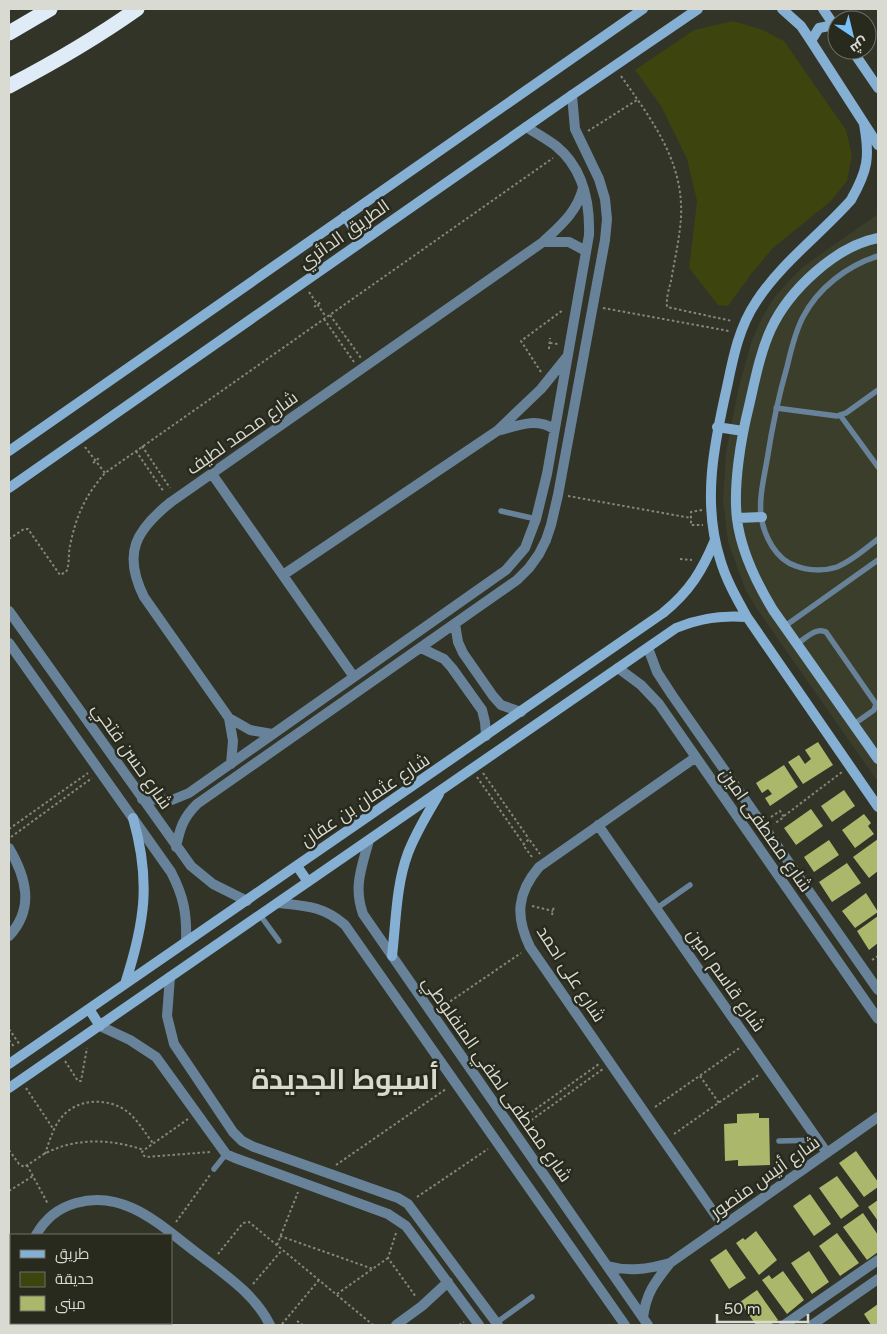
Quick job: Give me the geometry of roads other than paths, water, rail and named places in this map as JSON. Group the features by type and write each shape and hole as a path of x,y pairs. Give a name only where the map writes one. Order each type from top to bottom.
{"highway":[{"path":"9,33 50,9"},
{"path":"9,86 47,66 113,26 136,9"}],"street":[{"name":"الطريق الدائري","path":"9,451 642,9"},
{"name":"الطريق الدائري","path":"9,488 698,9"},
{"path":"782,9 801,26 878,145"},
{"path":"811,41 819,28 827,28"},
{"path":"859,60 878,88"},
{"path":"176,846 180,826 197,804 516,580 530,568 539,554 546,540 558,495 605,240 607,220 605,199 599,179 578,137 574,120 572,95"},
{"path":"864,124 868,147 866,166 851,200 768,284 755,303 743,328 734,354 717,427 712,468 711,509 715,540 728,580 747,617 878,807"},
{"path":"142,799 172,800 181,798 506,570 519,557 530,539 546,474 578,300 590,219 584,187 571,162 555,145 526,127"},
{"name":"شارع محمد لطيف","path":"231,764 233,741 229,718 144,596 136,580 133,563 135,545 143,529 155,515 174,500 544,242 570,216 584,187"},
{"path":"346,216 363,241"},
{"path":"878,238 855,246 822,267 794,294 772,328 764,346 743,431 738,474 737,518 754,575 768,601 878,759"},
{"path":"544,242 569,242 586,251"},
{"path":"283,575 496,431 548,382 568,355"},
{"path":"496,431 534,422 554,429"},
{"path":"717,427 743,431"},
{"path":"212,474 354,677"},
{"path":"737,518 762,517"},
{"name":"شارع عثمان بن عفان","path":"9,1064 663,613 680,599 694,581 706,562 715,540"},
{"path":"519,557 530,568"},
{"name":"شارع حسن فتحي","path":"9,612 191,866 213,884 247,901"},
{"name":"شارع عثمان بن عفان","path":"9,1088 676,628 693,621 711,617 747,617"},
{"path":"455,624 458,642 463,653 493,696 501,704 522,712"},
{"name":"شارع حسن فتحي","path":"9,642 13,653 171,872 178,886 187,918 186,942"},
{"path":"421,648 444,659 452,668 482,710 486,722 486,736"},
{"name":"شارع مصطفى امين","path":"648,648 652,660 668,689 878,990"},
{"name":"شارع مصطفى امين","path":"618,668 650,694 878,1019"},
{"name":"شارع محمد لطيف","path":"229,718 250,730 272,734"},
{"name":"شارع على احمد","path":"696,757 543,865 530,878 524,890 520,903 520,918 523,933 530,947 723,1226"},
{"path":"392,956 399,886 403,870 414,838 441,791"},
{"path":"125,984 137,948 142,923 144,896 144,870 140,843 133,818"},
{"name":"شارع قاسم امين","path":"598,825 827,1153"},
{"name":"شارع مصطفى لطفي المنفلوطي","path":"369,840 358,880 359,903 363,914 645,1321"},
{"path":"9,848 18,864 24,881 25,899 21,916 9,936"},
{"path":"297,866 308,882"},
{"name":"شارع مصطفى لطفي المنفلوطي","path":"278,903 313,906 325,910 345,925 625,1325"},
{"path":"170,977 167,1016 174,1044 233,1132 248,1144 398,1198 408,1204 497,1324"},
{"path":"89,1009 100,1026 130,1040 156,1057 224,1152 235,1158 388,1214 400,1221 406,1226 441,1272 479,1325"},
{"name":"شارع أنيس منصور","path":"645,1321 647,1296 670,1263 878,1117"},
{"path":"37,1234 53,1213 69,1205 86,1200 103,1199 120,1202 136,1208 165,1232"},
{"path":"172,1237 210,1263 247,1293 270,1325"},
{"path":"784,1325 878,1260"},
{"path":"441,1272 452,1263"},
{"name":"شارع أنيس منصور","path":"607,1266 632,1270 670,1263"},
{"path":"599,1287 614,1276"},
{"path":"812,1325 878,1279"},
{"path":"396,1325 422,1306 448,1282"}],"lane":[{"path":"878,256 848,269 817,297 804,316 794,340 776,408 761,498 762,517 770,542 776,552 789,564 803,569 823,570 837,567 878,539"},
{"path":"776,408 832,416 840,415 846,413 878,390"},
{"path":"840,415 878,467"},
{"path":"500,510 536,518"},
{"path":"785,626 878,560"},
{"path":"797,644 817,630 826,632 876,704 874,710 854,724"},
{"path":"657,908 690,885"},
{"path":"260,915 279,941"},
{"path":"779,1141 818,1140"},
{"path":"214,1169 224,1152"},
{"path":"497,1324 532,1297"}],"district":[{"name":"أسيوط الجديدة","path":"345,1079"}]}
